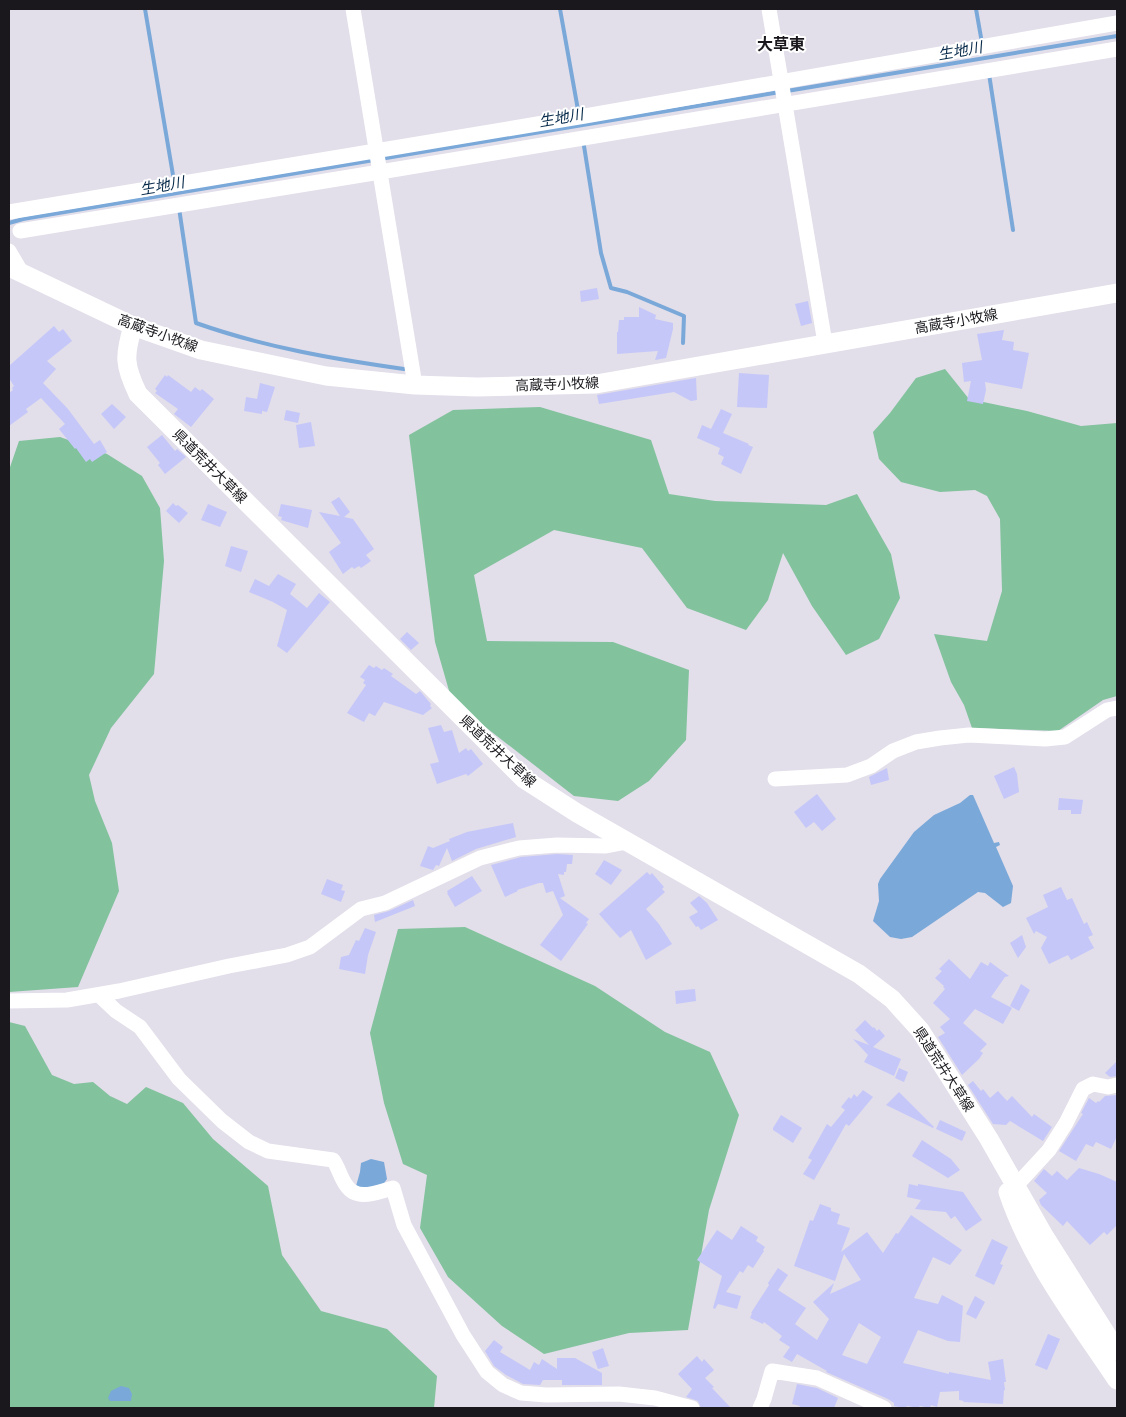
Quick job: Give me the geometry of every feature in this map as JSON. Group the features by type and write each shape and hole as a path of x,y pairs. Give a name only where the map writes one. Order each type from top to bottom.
{"main road":[{"name":"高蔵寺小牧線","path":"16,271 133,326 201,350 326,376 415,385 477,387 596,384 1117,293"},
{"name":"県道荒井大草線","path":"133,326 126,351 128,374 138,394 524,779 577,813 859,974 892,999 920,1030 989,1139 1043,1234 1117,1351"},
{"name":"県道荒井大草線","path":"989,1139 1027,1241 1117,1380"}],"street":[{"path":"353,9 415,385"},
{"path":"768,9 825,343"},
{"path":"9,212 977,49 1116,22"},
{"path":"20,230 63,225 1117,48"},
{"path":"60,203 63,225"},
{"path":"9,251 16,271"},
{"path":"775,779 848,775 871,766 894,751 916,742 940,738 969,735 1045,739 1065,737 1107,710 1117,708"},
{"path":"9,1001 67,1000 99,995 286,955 310,947 360,909 385,903 480,858 519,848 557,845 606,846 627,842"},
{"path":"99,995 116,1011 140,1027 179,1079 222,1120 249,1142 268,1151 333,1160 338,1166 346,1186 355,1194 362,1195 393,1188 404,1225 463,1335 487,1372 503,1386 521,1393 546,1395 619,1394 656,1398 692,1408"},
{"path":"1015,1187 1049,1150 1066,1123 1083,1089 1093,1084 1117,1085"},
{"path":"760,1408 772,1371 817,1378 884,1408"}],"green space":[{"path":"945,369 969,399 1027,411 1081,426 1117,423 1117,696 1103,700 1058,731 972,728 964,705 951,682 934,634 987,641 1002,591 1000,519 987,496 975,490 940,492 901,482 879,459 873,432 916,378"},
{"path":"540,407 651,440 669,494 715,501 826,505 857,494 891,554 900,598 879,639 846,655 812,606 783,553 768,600 746,630 687,608 642,548 554,530 474,575 487,641 613,642 689,670 686,740 649,781 618,801 574,796 452,701 435,642 409,435 453,410"},
{"path":"60,437 107,454 142,476 160,508 164,561 154,674 111,728 89,775 95,801 112,843 119,891 78,987 9,992 9,470 19,441"},
{"path":"465,927 595,986 665,1032 710,1052 739,1115 709,1210 688,1330 629,1333 544,1354 502,1326 448,1277 420,1228 427,1175 403,1164 384,1103 370,1033 398,929"},
{"path":"9,1022 25,1026 52,1075 74,1084 93,1082 110,1096 127,1104 146,1087 183,1103 213,1139 268,1186 282,1255 321,1311 387,1329 437,1376 434,1408 9,1408"}],"water":[{"path":"970,795 973,795 994,843 999,842 1000,845 996,847 1013,886 1011,903 1003,907 985,893 978,892 912,937 901,939 890,937 873,921 879,901 878,884 880,879 914,832 934,815 960,803"},
{"path":"371,1159 384,1162 387,1179 382,1186 361,1190 356,1186 361,1163"},
{"path":"121,1386 129,1388 132,1394 131,1401 110,1401 108,1398 111,1391"}],"building":[{"path":"597,288 599,299 581,302 580,291"},
{"path":"808,301 812,323 801,326 795,304"},
{"path":"639,307 656,315 655,319 673,323 666,358 655,360 658,351 617,354 619,320 624,320 624,317 639,317"},
{"path":"54,326 59,332 63,329 72,341 47,361 56,369 43,383 68,409 94,444 100,440 107,452 92,462 90,459 86,462 59,429 65,424 41,398 26,409 28,412 9,426 9,393 13,390 14,386 9,378 9,366"},
{"path":"1004,330 1002,340 1014,342 1013,350 1029,353 1022,389 985,382 986,390 983,404 967,401 971,381 964,382 962,363 982,360 977,334"},
{"path":"739,373 769,375 767,408 737,407"},
{"path":"165,375 167,377 168,375 191,392 195,387 200,391 202,389 214,399 191,427 174,414 178,409 155,393 157,391 155,389"},
{"path":"696,378 697,400 691,401 674,392 599,404 597,395"},
{"path":"260,383 275,387 267,412 262,411 262,414 244,411 246,397 257,399"},
{"path":"112,404 126,417 114,429 101,414"},
{"path":"721,409 732,414 723,433 753,447 741,474 721,464 724,457 718,454 720,448 697,438 702,425 711,429"},
{"path":"286,410 300,413 298,423 284,420"},
{"path":"311,422 315,446 299,448 296,425"},
{"path":"162,435 175,451 177,449 186,457 165,474 158,465 160,463 147,447"},
{"path":"339,497 350,512 344,517 353,519 374,549 366,555 371,561 361,568 359,566 354,569 352,567 343,574 329,552 341,543 319,512 340,516 331,502"},
{"path":"173,503 188,513 179,523 166,511"},
{"path":"208,504 227,512 220,527 201,520"},
{"path":"281,504 312,510 308,528 281,520 282,517 278,516"},
{"path":"231,546 248,551 241,572 225,566"},
{"path":"278,574 296,584 290,594 307,608 319,593 330,602 287,653 277,646 287,610 249,592 255,579 269,586"},
{"path":"407,632 419,643 411,650 400,639"},
{"path":"369,665 374,668 376,666 382,670 384,668 393,674 391,676 416,694 420,691 432,708 423,715 384,702 375,716 369,713 364,722 347,713 366,685 363,683 365,680 360,677"},
{"path":"441,725 444,732 452,730 459,753 466,748 468,751 471,749 483,764 468,776 466,774 437,784 430,764 439,762 428,728"},
{"path":"1014,767 1017,774 1019,792 1004,799 994,776"},
{"path":"887,768 889,780 871,785 869,777"},
{"path":"817,794 836,819 822,831 814,822 806,828 794,812"},
{"path":"1059,798 1083,800 1081,814 1071,814 1071,810 1058,810"},
{"path":"513,823 516,837 476,849 452,861 447,848 439,866 436,865 433,870 420,866 428,846 433,848 467,832"},
{"path":"557,854 573,855 572,864 567,864 564,875 558,874 565,896 560,898 589,919 586,923 588,924 561,961 540,945 563,915 553,891 546,893 543,883 539,883 517,890 505,897 491,865 521,857"},
{"path":"604,860 622,870 611,885 595,874"},
{"path":"647,872 650,875 652,873 664,887 662,889 665,892 646,909 672,944 646,960 631,930 620,938 599,914"},
{"path":"472,876 482,891 455,907 447,891"},
{"path":"327,879 343,885 341,890 345,891 341,902 321,894"},
{"path":"1061,887 1067,900 1072,898 1084,924 1087,922 1093,935 1088,937 1094,948 1071,960 1068,955 1049,964 1041,948 1047,937 1036,931 1034,934 1026,918 1048,907 1043,895"},
{"path":"699,896 707,903 718,920 701,930 698,926 696,927 689,917 698,912 690,903"},
{"path":"413,900 415,906 375,922 374,915 389,911"},
{"path":"365,928 376,932 368,955 365,974 339,969 341,957 349,955 356,940 359,941"},
{"path":"1022,935 1026,947 1018,958 1010,943"},
{"path":"949,959 970,979 981,962 988,966 990,962 1009,976 1005,977 991,997 1012,1008 1003,1024 975,1009 963,1023 987,1044 980,1051 983,1053 979,1059 962,1075 938,1037 945,1033 940,1027 950,1019 933,1003 945,989 935,978 942,971 939,969"},
{"path":"1021,984 1030,990 1019,1011 1010,1006"},
{"path":"695,989 696,1001 676,1004 675,991"},
{"path":"865,1020 877,1031 879,1029 885,1036 873,1047 901,1059 894,1076 864,1062 868,1055 853,1039 869,1045 855,1030"},
{"path":"1117,1061 1117,1076 1110,1077 1105,1073"},
{"path":"899,1068 908,1072 904,1082 895,1078"},
{"path":"973,1081 990,1098 998,1091 1007,1101 1012,1096 1032,1117 1034,1114 1052,1127 1043,1141 1010,1121 1006,1125 993,1124 968,1085"},
{"path":"863,1090 873,1097 849,1126 846,1124 814,1180 803,1174 812,1160 808,1158 827,1124 831,1127 845,1110 841,1107 849,1097 851,1099 854,1094 857,1097"},
{"path":"899,1092 934,1127 933,1128 886,1105"},
{"path":"1117,1095 1117,1136 1111,1149 1096,1142 1093,1147 1086,1144 1076,1161 1059,1151 1083,1114 1081,1113 1089,1098 1096,1103 1105,1096"},
{"path":"781,1115 802,1128 793,1143 773,1130"},
{"path":"940,1120 966,1132 962,1141 936,1129"},
{"path":"922,1140 951,1159 960,1170 948,1178 912,1156"},
{"path":"1079,1168 1117,1182 1117,1225 1107,1235 1104,1232 1090,1245 1067,1221 1063,1226 1041,1205 1039,1200 1047,1193 1034,1181 1044,1169 1052,1176 1057,1171 1067,1180"},
{"path":"909,1184 963,1192 982,1220 966,1231 955,1216 951,1219 946,1212 915,1209 921,1200 907,1197"},
{"path":"820,1204 840,1214 837,1224 850,1228 841,1252 867,1232 883,1253 911,1215 962,1250 950,1265 933,1257 914,1298 938,1304 942,1295 963,1306 960,1342 948,1341 918,1330 903,1363 949,1374 949,1372 991,1380 988,1362 1003,1359 1006,1382 1004,1382 1003,1404 963,1402 959,1400 959,1391 940,1392 937,1407 931,1405 930,1408 894,1406 894,1403 888,1399 826,1372 797,1354 792,1362 783,1357 790,1347 779,1340 782,1336 764,1322 763,1324 750,1318 751,1313 778,1268 788,1275 778,1290 806,1308 795,1324 817,1340 829,1319 813,1302 834,1283 830,1294 861,1280 844,1254 835,1281 794,1266 810,1220 813,1221","holes":["859,1323 881,1337 867,1364 842,1355"]},
{"path":"741,1226 758,1237 756,1241 765,1247 764,1251 753,1268 748,1265 743,1273 740,1271 726,1292 741,1296 737,1309 718,1304 715,1309 713,1308 722,1276 697,1260 717,1230 732,1240"},
{"path":"992,1239 1008,1247 1000,1264 1003,1265 994,1285 975,1276"},
{"path":"975,1296 985,1302 976,1319 966,1314"},
{"path":"1048,1334 1060,1339 1047,1370 1035,1365"},
{"path":"494,1340 503,1347 500,1352 530,1370 534,1362 539,1365 542,1359 557,1369 557,1358 575,1358 602,1373 602,1385 562,1385 562,1380 543,1380 540,1385 523,1384 494,1366 485,1351"},
{"path":"603,1348 609,1366 598,1369 592,1352"},
{"path":"697,1356 702,1362 704,1359 714,1370 705,1378 731,1408 701,1408 698,1401 686,1397 692,1389 678,1374"},
{"path":"797,1384 817,1388 838,1398 834,1408 799,1408 800,1406 792,1404"}],"waterway":[{"path":"145,9 174,181"},
{"path":"560,9 578,110"},
{"path":"976,9 982,43"},
{"name":"生地川","path":"787,91 1117,36"},
{"path":"989,74 1013,230"},
{"name":"生地川","path":"380,159 780,92"},
{"path":"584,146 601,253 611,288 627,292 684,316 683,343"},
{"name":"生地川","path":"9,223 23,219 374,160"},
{"path":"179,208 196,323 247,339 299,351 404,369"}],"district":[{"name":"大草東","path":"781,44"}]}
